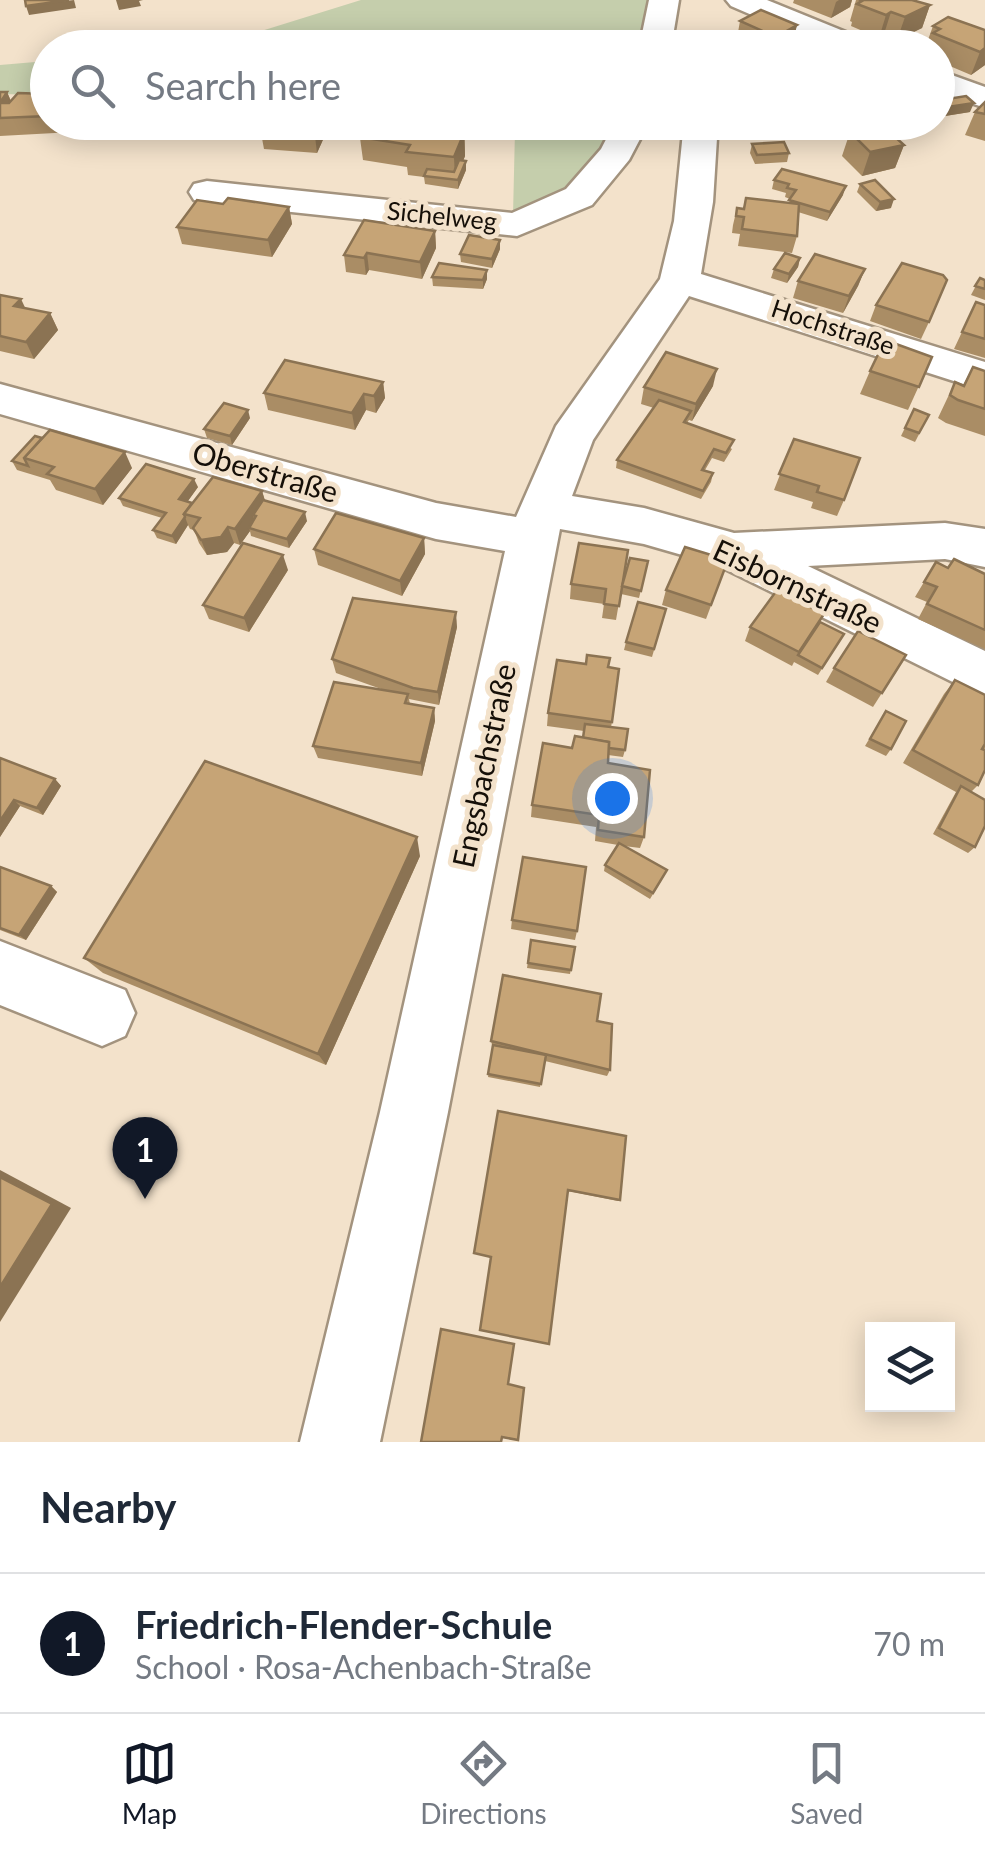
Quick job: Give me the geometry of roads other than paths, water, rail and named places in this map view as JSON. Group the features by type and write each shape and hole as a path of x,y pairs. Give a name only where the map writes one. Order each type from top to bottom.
{"street":[{"path":"658,30 664,0"},
{"path":"685,0 692,30"},
{"path":"741,0 814,30"},
{"path":"955,87 985,98"},
{"name":"Sichelweg","path":"207,192 517,225 579,197 617,153 623,140"},
{"name":"Engsbachstraße","path":"340,1442 414,1112 537,523 572,438 680,280 698,183 700,140"},
{"name":"Hochstraße","path":"680,280 985,377"},
{"name":"Oberstraße","path":"0,400 436,521 537,523"},
{"name":"Eisbornstraße","path":"537,523 644,526 732,551 985,676"},
{"path":"732,551 944,541 985,548"},
{"path":"0,973 102,1013"}],"place":[{"name":"Friedrich-Flender-Schule","path":"145,1199"}]}
